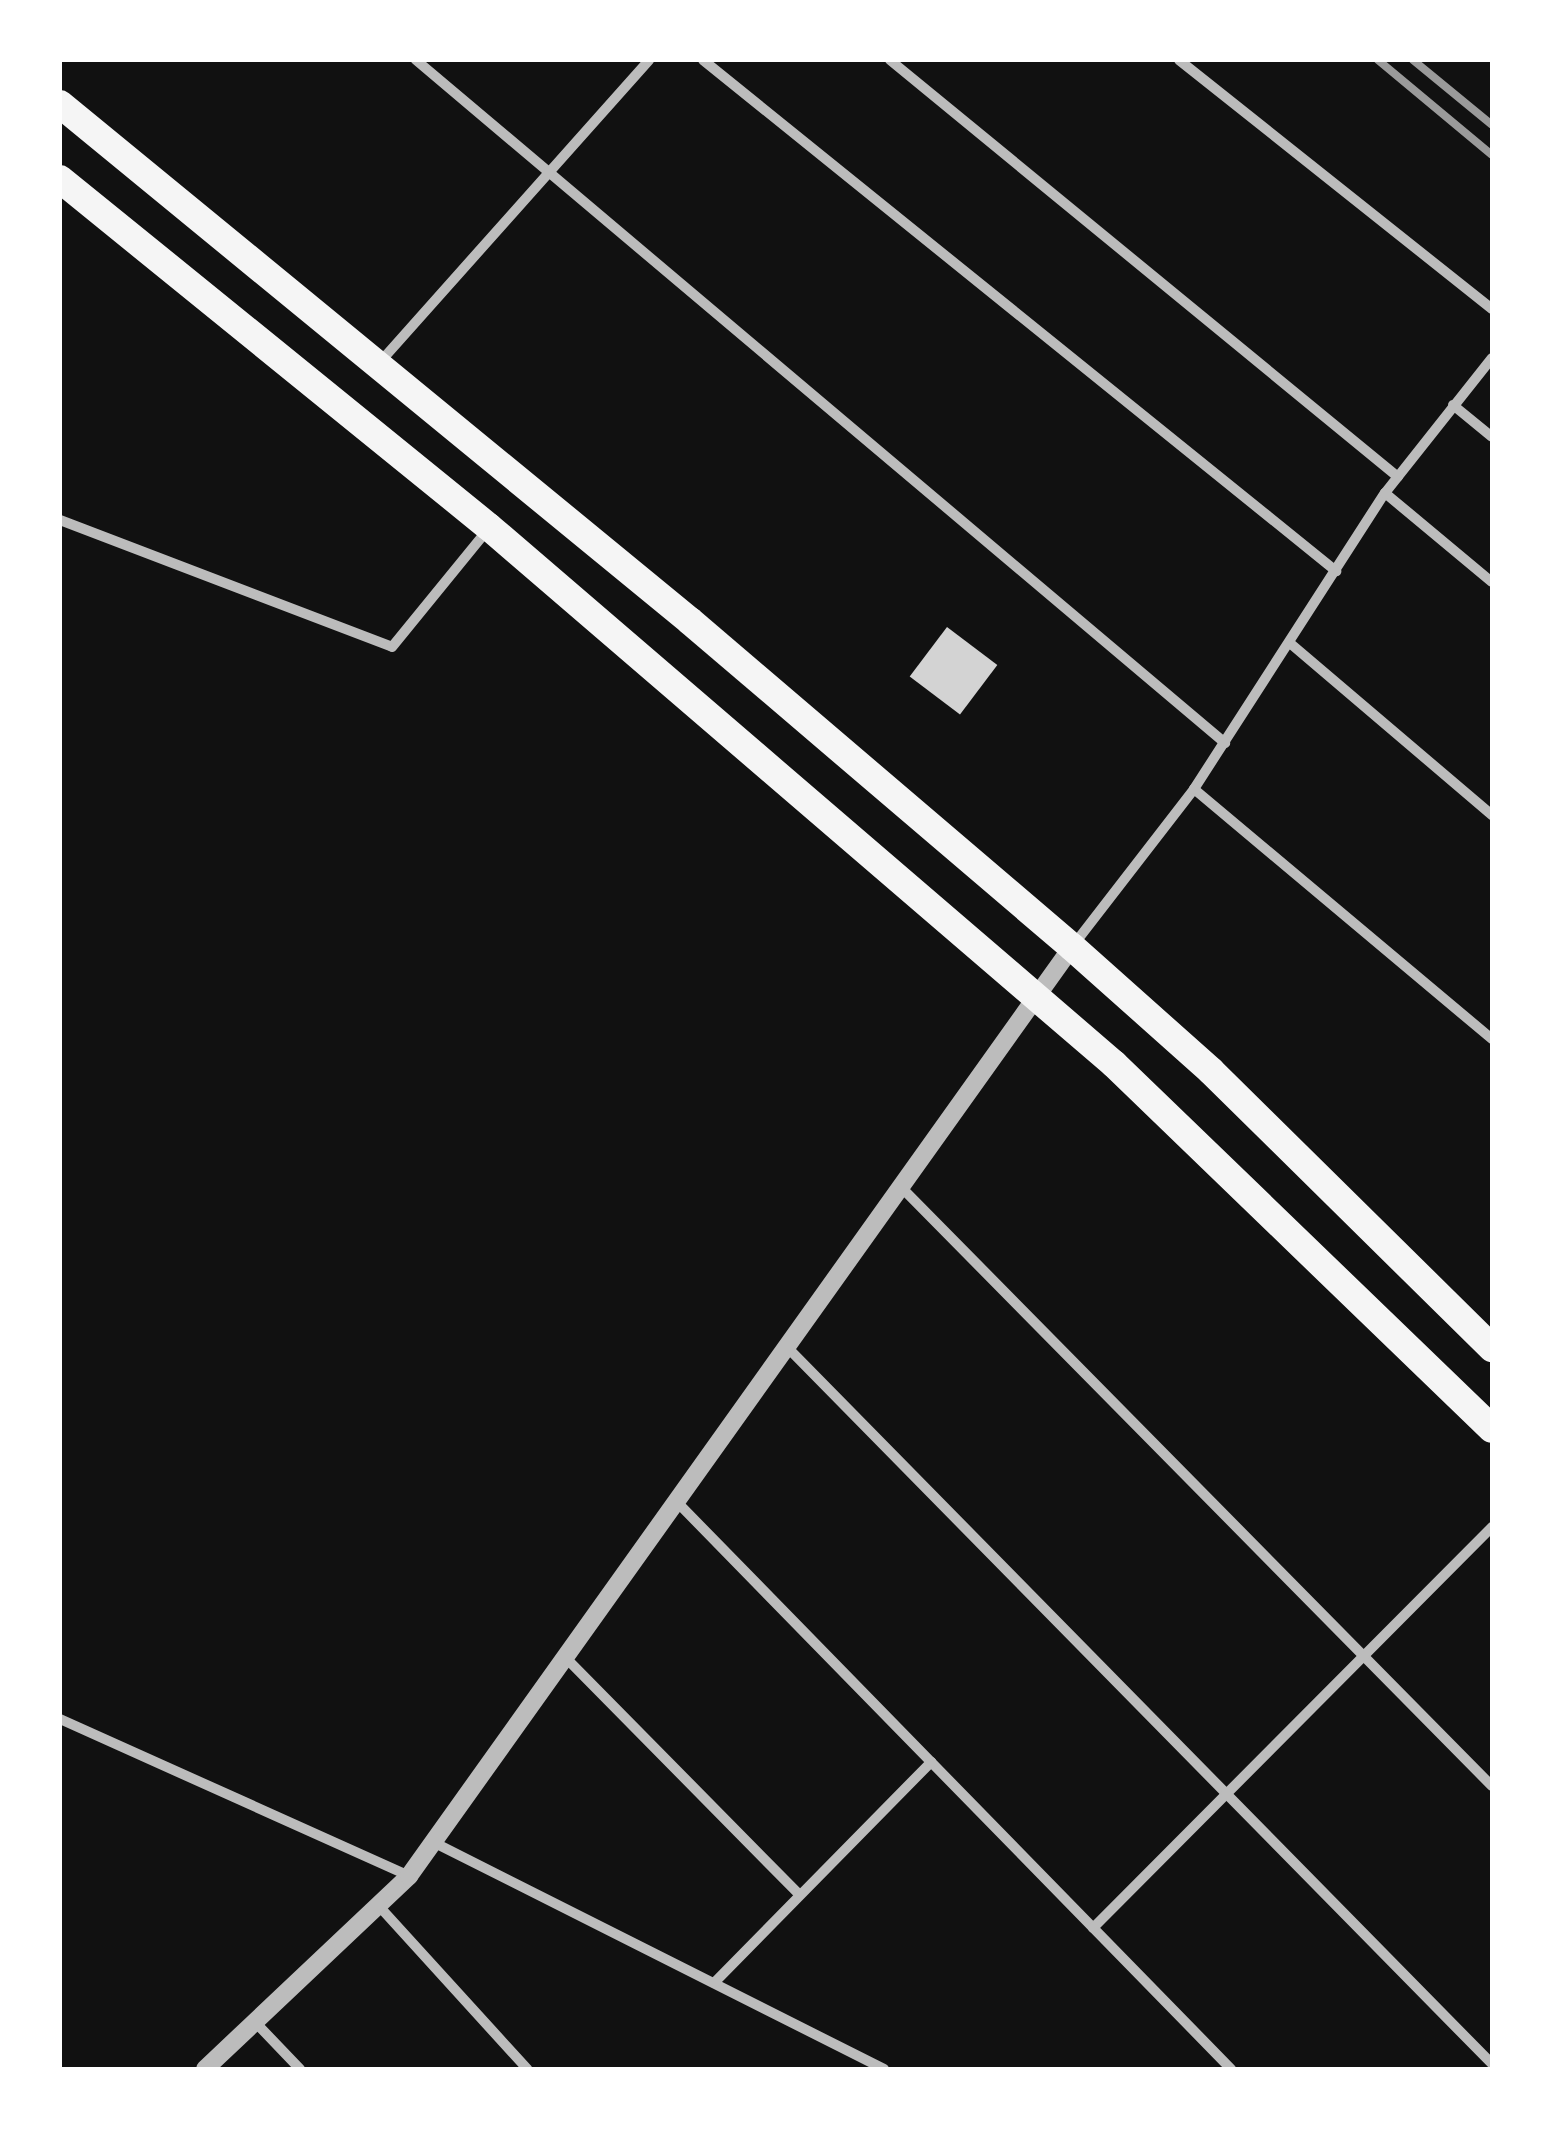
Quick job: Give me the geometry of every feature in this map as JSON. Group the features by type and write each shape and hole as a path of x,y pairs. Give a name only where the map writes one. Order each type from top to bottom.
{"highway":[{"path":"60,104 1072,947 1211,1071 1492,1348"},
{"path":"60,180 489,527 1036,997 1224,1162 1492,1429"}],"street":[{"path":"416,60 1224,744"},
{"path":"377,366 650,60"},
{"path":"702,60 1336,572"},
{"path":"890,60 1398,476"},
{"path":"1179,60 1492,310"},
{"path":"206,2069 409,1876 1072,947 1194,789 1385,493 1492,358"},
{"path":"1453,405 1492,437"},
{"path":"1385,493 1492,582"},
{"path":"60,520 392,647 489,527"},
{"path":"1291,644 1492,815"},
{"path":"1194,789 1492,1039"},
{"path":"902,1188 1492,1786"},
{"path":"788,1348 1492,2064 1486,2069"},
{"path":"677,1502 1231,2069"},
{"path":"1094,1928 1492,1527"},
{"path":"566,1657 800,1896"},
{"path":"60,1719 409,1876"},
{"path":"714,1983 931,1762"},
{"path":"433,1842 884,2069"},
{"path":"378,1905 527,2069"},
{"path":"255,2022 300,2069"}],"building":[{"path":"947,627 997,665 960,714 910,677"}],"railway":[{"path":"1378,60 1492,155"},
{"path":"1413,60 1492,125"}]}
